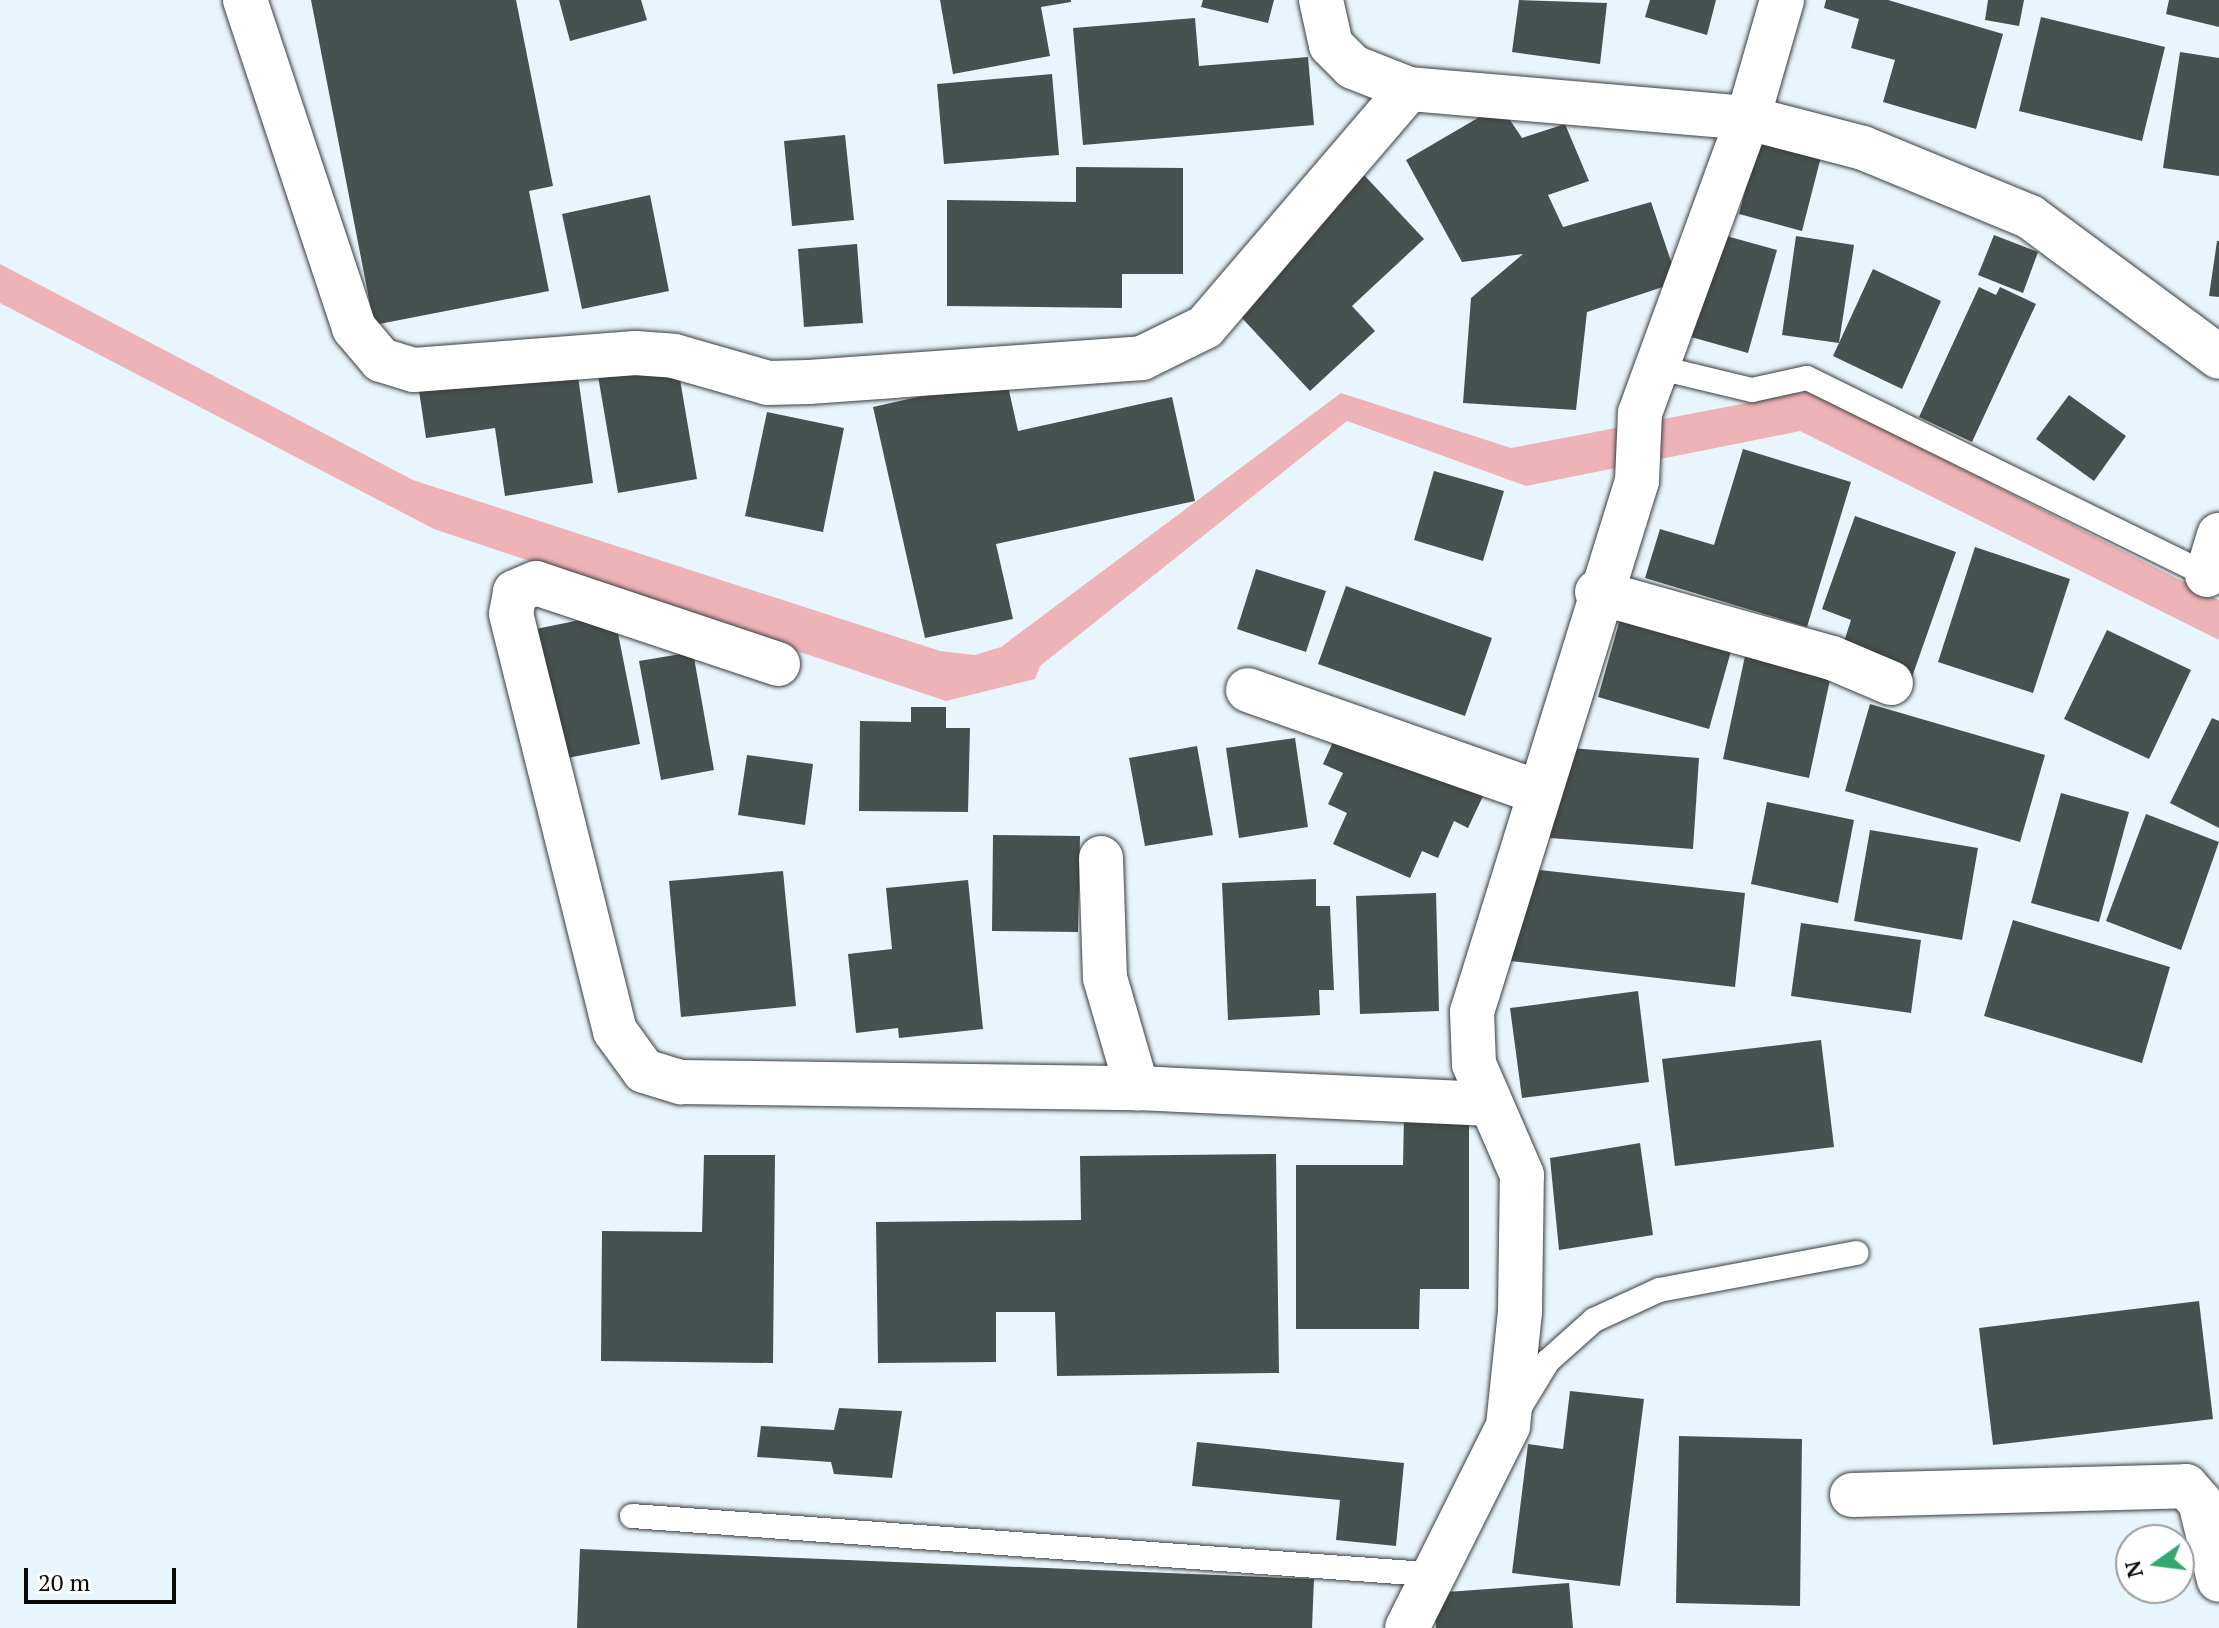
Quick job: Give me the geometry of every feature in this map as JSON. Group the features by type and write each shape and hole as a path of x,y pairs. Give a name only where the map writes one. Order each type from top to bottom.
{"street":[{"path":"245,0 354,328 381,360 414,370 635,353 674,356 768,383 1142,358 1205,327 1409,89"},
{"path":"1321,0 1331,45 1376,79 1409,89 1748,118 1863,148 2030,217 2219,357"},
{"path":"1407,1628 1440,1575 1508,1426 1520,1311 1522,1175 1487,1104 1474,1064 1472,1012 1597,592 1637,481 1640,413 1748,118 1782,0"},
{"path":"778,664 536,583 515,592 511,614 615,1031 644,1071 681,1082 1137,1088 1487,1104"},
{"path":"1597,592 1832,658 1891,683"},
{"path":"1248,690 1538,792"},
{"path":"1101,858 1105,978 1137,1088"},
{"path":"1852,1495 2186,1486 2200,1502 2219,1580"}],"lane":[{"path":"1656,367 1752,390 1807,378 2215,564"},
{"path":"1508,1426 1548,1361 1594,1320 1659,1290 1857,1253"},
{"path":"632,1516 1440,1575"}],"shaded area":[{"path":"0,264 413,480 940,651 975,655 1001,647 1341,393 1511,448 1810,391 2219,600 2219,640 1800,431 1526,486 1347,421 1040,666 1035,679 946,701 434,529 0,303"}],"building":[{"path":"311,0 516,0 553,186 529,191 549,291 374,325"},
{"path":"559,0 641,0 647,20 570,41"},
{"path":"940,0 1071,2 1041,7 1050,56 953,74"},
{"path":"1203,0 1274,0 1268,23 1201,7"},
{"path":"1519,0 1607,3 1600,64 1512,52"},
{"path":"1650,0 1716,0 1707,35 1645,17"},
{"path":"1826,0 1888,0 2003,34 1976,129 1883,102 1895,60 1851,48 1859,19 1824,8"},
{"path":"1988,0 2024,0 2019,26 1985,20"},
{"path":"2169,0 2219,0 2219,27 2166,14"},
{"path":"2041,17 2165,47 2142,141 2019,111"},
{"path":"1195,18 1199,66 1308,57 1314,125 1083,145 1073,28"},
{"path":"2180,52 2219,58 2219,176 2163,168"},
{"path":"1052,74 1059,155 944,164 937,84"},
{"path":"1500,105 1522,138 1565,124 1589,181 1548,195 1563,227 1651,202 1678,282 1587,312 1576,410 1463,403 1471,298 1523,254 1462,262 1406,160"},
{"path":"1761,128 1824,145 1802,231 1739,214"},
{"path":"845,135 854,220 792,226 784,141"},
{"path":"1076,167 1183,168 1183,274 1122,274 1122,308 947,306 947,200 1076,202"},
{"path":"1364,175 1424,239 1352,306 1375,331 1310,391 1228,303"},
{"path":"650,195 669,291 582,309 562,214"},
{"path":"1719,234 1777,250 1748,353 1691,337"},
{"path":"1994,235 2038,252 2023,293 1978,275"},
{"path":"1796,236 1854,245 1839,343 1782,335"},
{"path":"2219,241 2219,297 2209,296"},
{"path":"857,244 863,323 804,327 798,249"},
{"path":"1873,269 1941,301 1902,389 1833,356"},
{"path":"1979,287 1996,295 2000,287 2036,304 1972,442 1919,417"},
{"path":"575,355 593,483 505,496 495,428 426,438 417,377"},
{"path":"677,362 697,479 618,493 598,376"},
{"path":"1006,377 1018,431 1172,397 1195,501 996,544 1013,619 925,638 873,407"},
{"path":"2069,395 2126,436 2094,481 2036,439"},
{"path":"767,412 844,428 823,532 745,516"},
{"path":"1743,449 1851,482 1807,627 1645,578 1660,529 1714,545"},
{"path":"1434,471 1504,491 1483,561 1414,540"},
{"path":"1855,516 1956,552 1912,677 1841,651 1851,620 1822,609"},
{"path":"1975,547 2070,579 2033,693 1938,662"},
{"path":"1256,569 1326,591 1306,652 1237,629"},
{"path":"1346,586 1492,638 1465,716 1318,664"},
{"path":"1624,605 1735,637 1709,729 1598,697"},
{"path":"614,613 640,744 562,759 536,629"},
{"path":"2107,630 2191,670 2149,759 2064,719"},
{"path":"693,652 714,770 661,780 639,661"},
{"path":"1745,656 1831,675 1809,778 1723,759"},
{"path":"1870,704 2045,755 2020,842 1845,791"},
{"path":"911,707 946,707 946,728 970,728 968,812 859,811 860,721 911,722"},
{"path":"2212,718 2219,721 2219,828 2170,803"},
{"path":"1339,729 1484,794 1468,828 1454,821 1438,858 1422,851 1410,878 1333,844 1347,813 1328,804 1343,773 1323,764"},
{"path":"1295,738 1308,827 1239,838 1226,748"},
{"path":"1197,746 1213,835 1145,846 1129,758"},
{"path":"1557,747 1699,758 1693,849 1550,838"},
{"path":"747,755 813,764 805,825 738,815"},
{"path":"2061,793 2129,812 2099,922 2031,903"},
{"path":"1767,802 1854,820 1838,903 1751,884"},
{"path":"2146,814 2219,842 2181,950 2106,921"},
{"path":"1870,830 1978,848 1962,940 1854,921"},
{"path":"993,835 1080,836 1078,932 992,931"},
{"path":"1521,868 1745,893 1735,987 1511,961"},
{"path":"783,871 796,1006 681,1017 669,881"},
{"path":"1316,879 1316,906 1330,906 1334,990 1319,990 1320,1015 1228,1020 1222,883"},
{"path":"968,880 983,1029 899,1038 898,1028 856,1033 848,954 892,949 886,888"},
{"path":"1436,893 1439,1011 1360,1014 1356,896"},
{"path":"2013,920 2170,967 2142,1063 1984,1016"},
{"path":"1801,923 1921,940 1911,1013 1791,996"},
{"path":"1638,991 1649,1082 1522,1098 1510,1008"},
{"path":"1821,1040 1834,1147 1675,1166 1662,1059"},
{"path":"1404,1116 1469,1116 1469,1289 1420,1289 1419,1329 1296,1329 1296,1165 1403,1165"},
{"path":"1640,1143 1653,1235 1559,1250 1550,1158"},
{"path":"1276,1154 1279,1373 1057,1376 1055,1312 996,1312 996,1362 878,1363 876,1222 1081,1220 1080,1156"},
{"path":"704,1155 775,1155 773,1363 601,1361 602,1231 702,1232"},
{"path":"2199,1301 2213,1419 1993,1445 1979,1328"},
{"path":"1570,1391 1644,1399 1620,1586 1512,1573 1528,1444 1563,1449"},
{"path":"839,1408 902,1411 892,1478 834,1474 831,1462 757,1457 761,1426 834,1430"},
{"path":"1679,1436 1802,1439 1800,1606 1676,1603"},
{"path":"1197,1442 1404,1463 1396,1546 1336,1540 1340,1500 1192,1486"},
{"path":"580,1549 1314,1579 1312,1628 577,1628"},
{"path":"1569,1583 1573,1628 1436,1628 1433,1593"}]}
